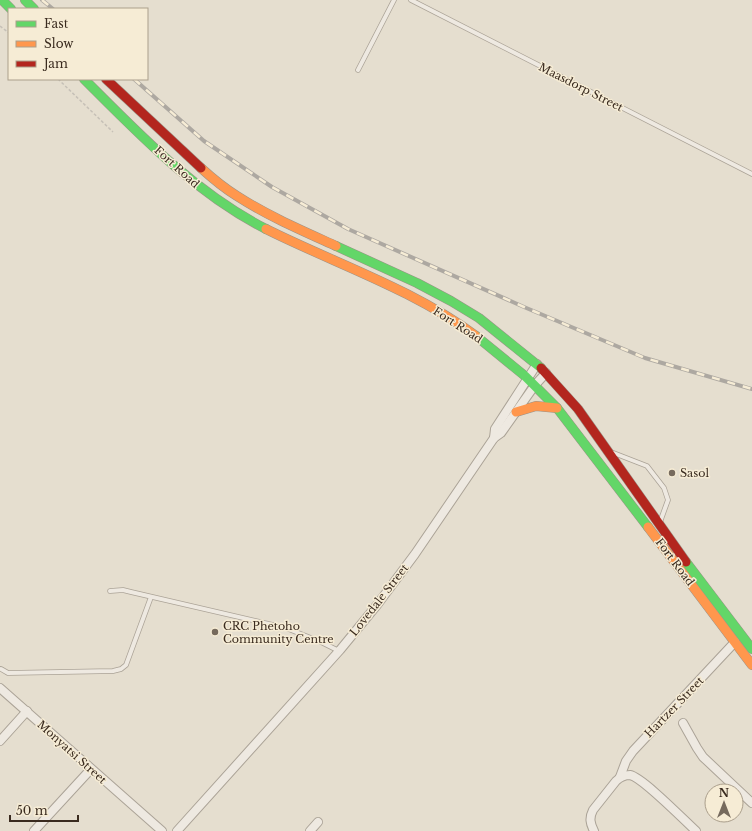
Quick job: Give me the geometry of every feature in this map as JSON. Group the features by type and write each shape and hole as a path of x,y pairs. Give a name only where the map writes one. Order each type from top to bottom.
{"main road":[{"path":"2,0 10,8"},
{"path":"25,0 33,8"},
{"name":"Fort Road","path":"85,80 181,172 222,204 244,218 415,299 446,316 477,336 536,385 557,408 752,665"},
{"name":"Fort Road","path":"107,80 192,161 238,197 260,210 417,283 451,301 479,318 537,364 578,409 659,525 752,649"},
{"path":"181,172 192,161"},
{"path":"516,412 526,407 534,406 557,408"}],"street":[{"path":"494,438 495,429 537,364"},
{"name":"Lovedale Street","path":"177,831 339,651 377,605 415,554 494,438 501,433 546,373"},
{"name":"Hartzer Street","path":"594,831 590,821 590,815 620,777 626,761 633,751 735,642"},
{"name":"Monyatsi Street","path":"0,688 162,831"},
{"path":"0,741 27,711"},
{"name":"Hartzer Street","path":"682,723 703,757 752,803"},
{"path":"34,831 91,769"},
{"path":"620,777 630,775 641,780 696,831"},
{"path":"310,831 318,822"}],"lane":[{"path":"358,70 394,0"},
{"name":"Maasdorp Street","path":"411,0 752,174"},
{"path":"607,450 648,466 664,488 668,500 659,525"},
{"path":"110,590 123,590 286,628 339,651"},
{"path":"1,669 8,673 121,669 126,665 151,597"}],"path":[{"path":"0,26 8,32"},
{"path":"59,80 113,132"}],"railway":[{"path":"42,0 52,8"},
{"path":"135,80 204,141 272,187 348,229 524,307 645,358 752,389"}],"traffic: fast":[{"path":"2,0 10,8"},
{"path":"25,0 33,8"},
{"path":"85,80 169,162 215,198 240,215 266,229"},
{"path":"336,246 417,283 451,301 479,318 541,368"},
{"path":"476,336 525,376 557,408 648,527"},
{"path":"686,562 752,649"}],"traffic: slow":[{"path":"201,168 232,193 261,210 336,246"},
{"path":"266,229 374,278 426,304 452,319 476,336"},
{"path":"516,412 536,406 557,408"},
{"path":"648,527 752,665"}],"traffic: jam":[{"path":"107,80 201,168"},
{"path":"541,368 578,409 686,562"}],"place":[{"name":"Sasol","path":"672,473"},
{"name":"CRC Phetoho Community Centre","path":"215,632"}]}
